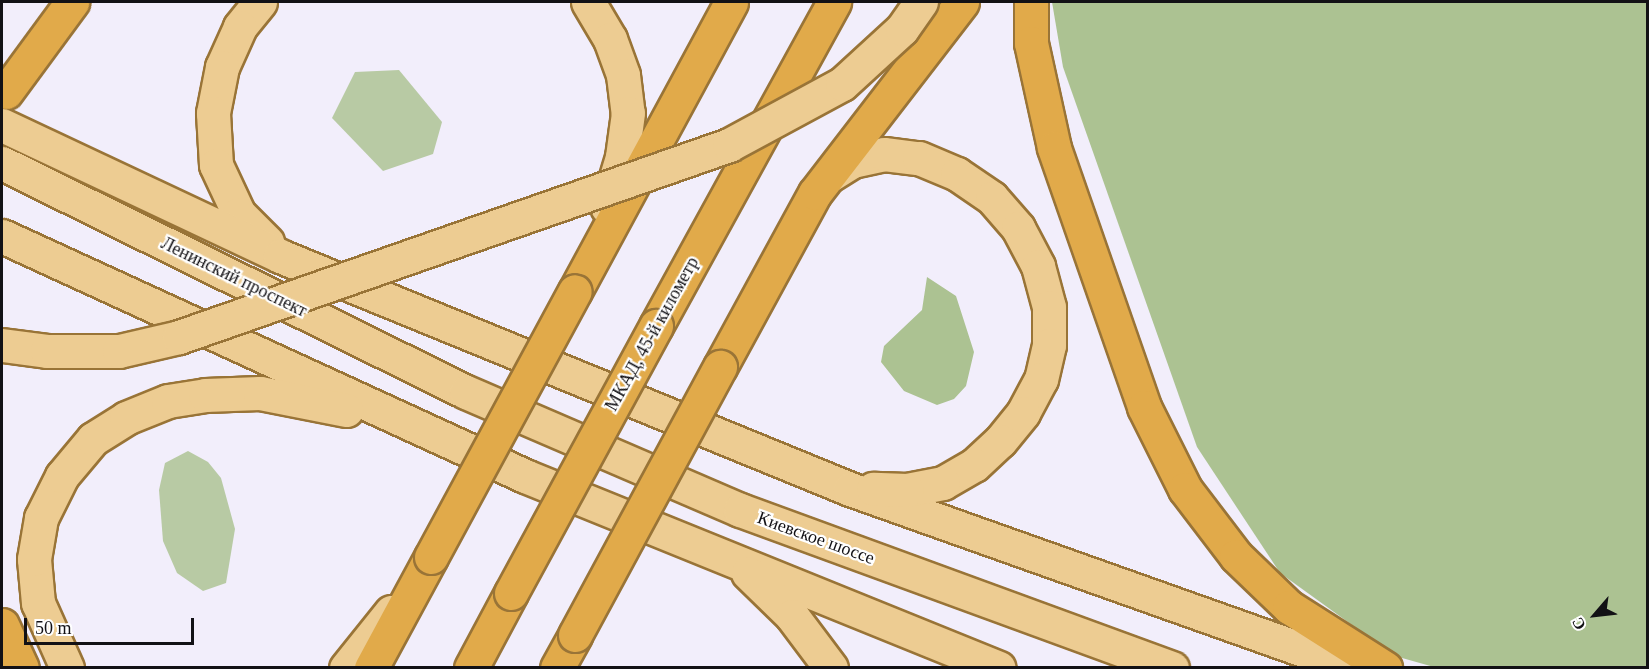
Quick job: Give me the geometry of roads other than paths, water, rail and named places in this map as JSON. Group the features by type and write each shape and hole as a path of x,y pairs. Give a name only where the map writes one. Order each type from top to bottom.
{"highway":[{"path":"6,92 72,2"},
{"path":"371,668 731,2"},
{"name":"МКАД, 45-й километр","path":"471,668 834,2"},
{"path":"557,668 815,193 962,2"},
{"path":"1031,2 1031,43 1054,148 1144,407 1185,489 1236,556 1289,607 1385,668"},
{"path":"2,625 22,668"}],"main road":[{"path":"260,2 240,27 222,67 213,113 216,165 239,214 280,256"},
{"path":"576,289 622,157 628,113 623,75 610,39 588,2"},
{"path":"2,345 47,351 119,351 178,337 729,144 842,84 902,29 921,2"},
{"path":"2,125 280,256 850,489 1354,668"},
{"path":"830,175 852,162 884,154 920,158 957,174 992,198 1018,228 1038,266 1049,307 1048,345 1041,378 1023,413 1000,441 974,465 943,483 907,490 850,489"},
{"name":"Ленинский проспект","path":"2,163 466,392"},
{"path":"2,236 402,422 999,668"},
{"name":"Киевское шоссе","path":"466,392 740,510 1172,668"},
{"path":"67,668 38,603 34,559 41,518 62,476 93,439 126,418 168,401 204,395 260,393 402,422"},
{"path":"346,668 428,561"},
{"path":"736,561 792,616 831,668"}]}
